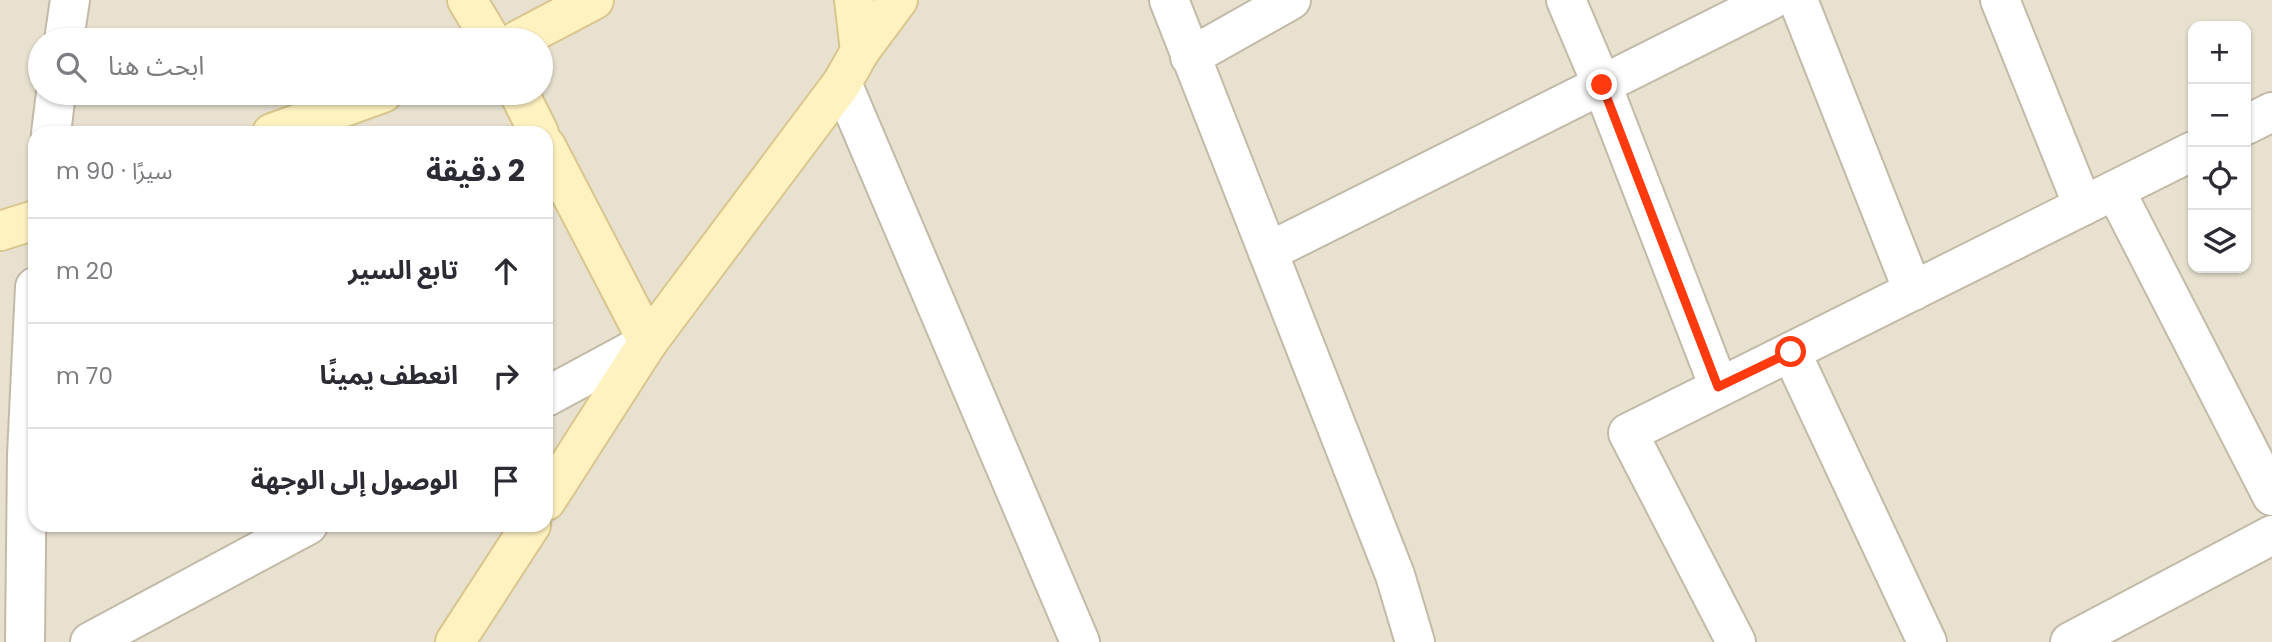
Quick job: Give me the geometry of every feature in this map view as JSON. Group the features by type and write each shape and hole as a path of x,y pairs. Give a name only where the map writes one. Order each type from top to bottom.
{"street":[{"path":"66,28 69,0"},
{"path":"467,0 484,28"},
{"path":"540,28 594,0"},
{"path":"854,0 851,67 1080,642"},
{"path":"553,490 648,342 898,0"},
{"path":"1169,0 1189,57 1395,575 1415,642"},
{"path":"1189,57 1291,0"},
{"path":"1566,0 1602,85 1718,387"},
{"path":"1268,252 1771,0"},
{"path":"1798,0 1913,291"},
{"path":"2000,0 2099,198 2272,496"},
{"path":"52,126 54,105"},
{"path":"291,126 350,105"},
{"path":"525,105 536,126"},
{"path":"1736,642 1628,433 2188,154"},
{"path":"553,159 648,342"},
{"path":"0,232 28,222"},
{"path":"553,393 648,342"},
{"path":"1791,352 1927,642"},
{"path":"25,642 28,434"},
{"path":"90,642 295,532"},
{"path":"455,642 526,532"},
{"path":"2070,642 2272,535"}],"shaded area":[{"path":"0,0 2272,0 2272,642 0,642"}],"route":[{"path":"1602,85 1718,387 1791,352"}]}
